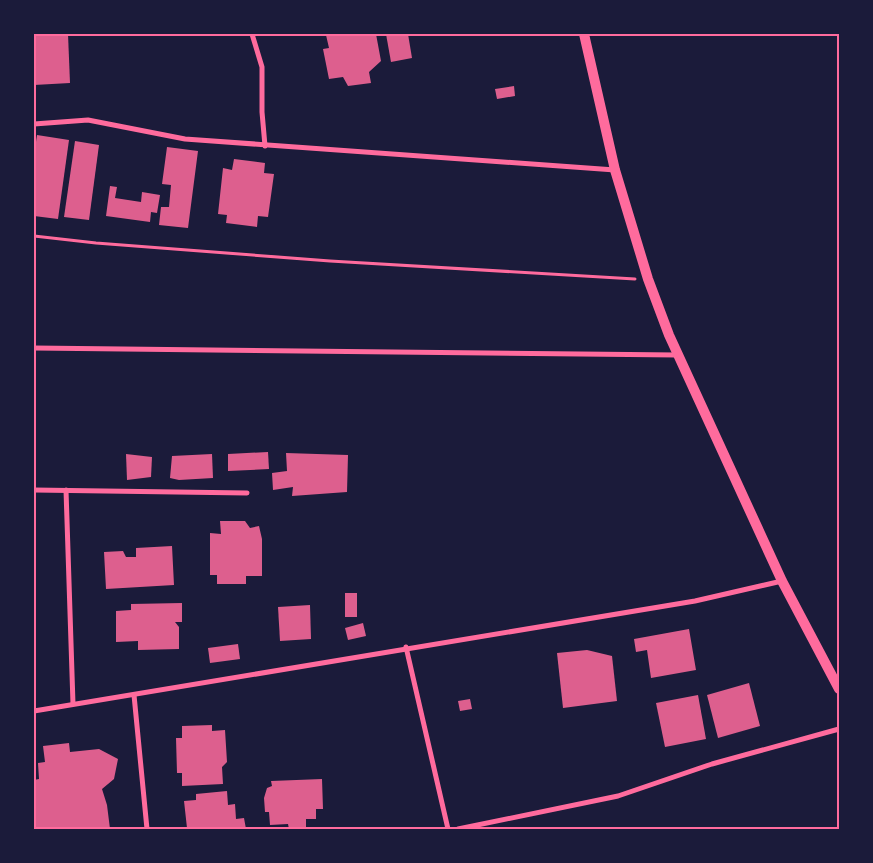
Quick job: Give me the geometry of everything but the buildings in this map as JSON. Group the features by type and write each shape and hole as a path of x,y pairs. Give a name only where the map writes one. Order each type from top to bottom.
{"main road":[{"path":"584,34 615,170 648,279 678,355 782,581 839,689"}],"street":[{"path":"252,34 262,66 262,112 265,146"},
{"path":"34,124 88,120 186,139 615,170"},
{"path":"34,348 678,355"},
{"path":"34,490 247,493"},
{"path":"66,490 73,704"},
{"path":"34,710 134,695 406,647 695,600 782,581"},
{"path":"406,647 448,829"},
{"path":"134,695 147,829"},
{"path":"458,829 618,796 712,764 839,729"}],"path":[{"path":"34,236 96,243 340,261 648,279"}]}
